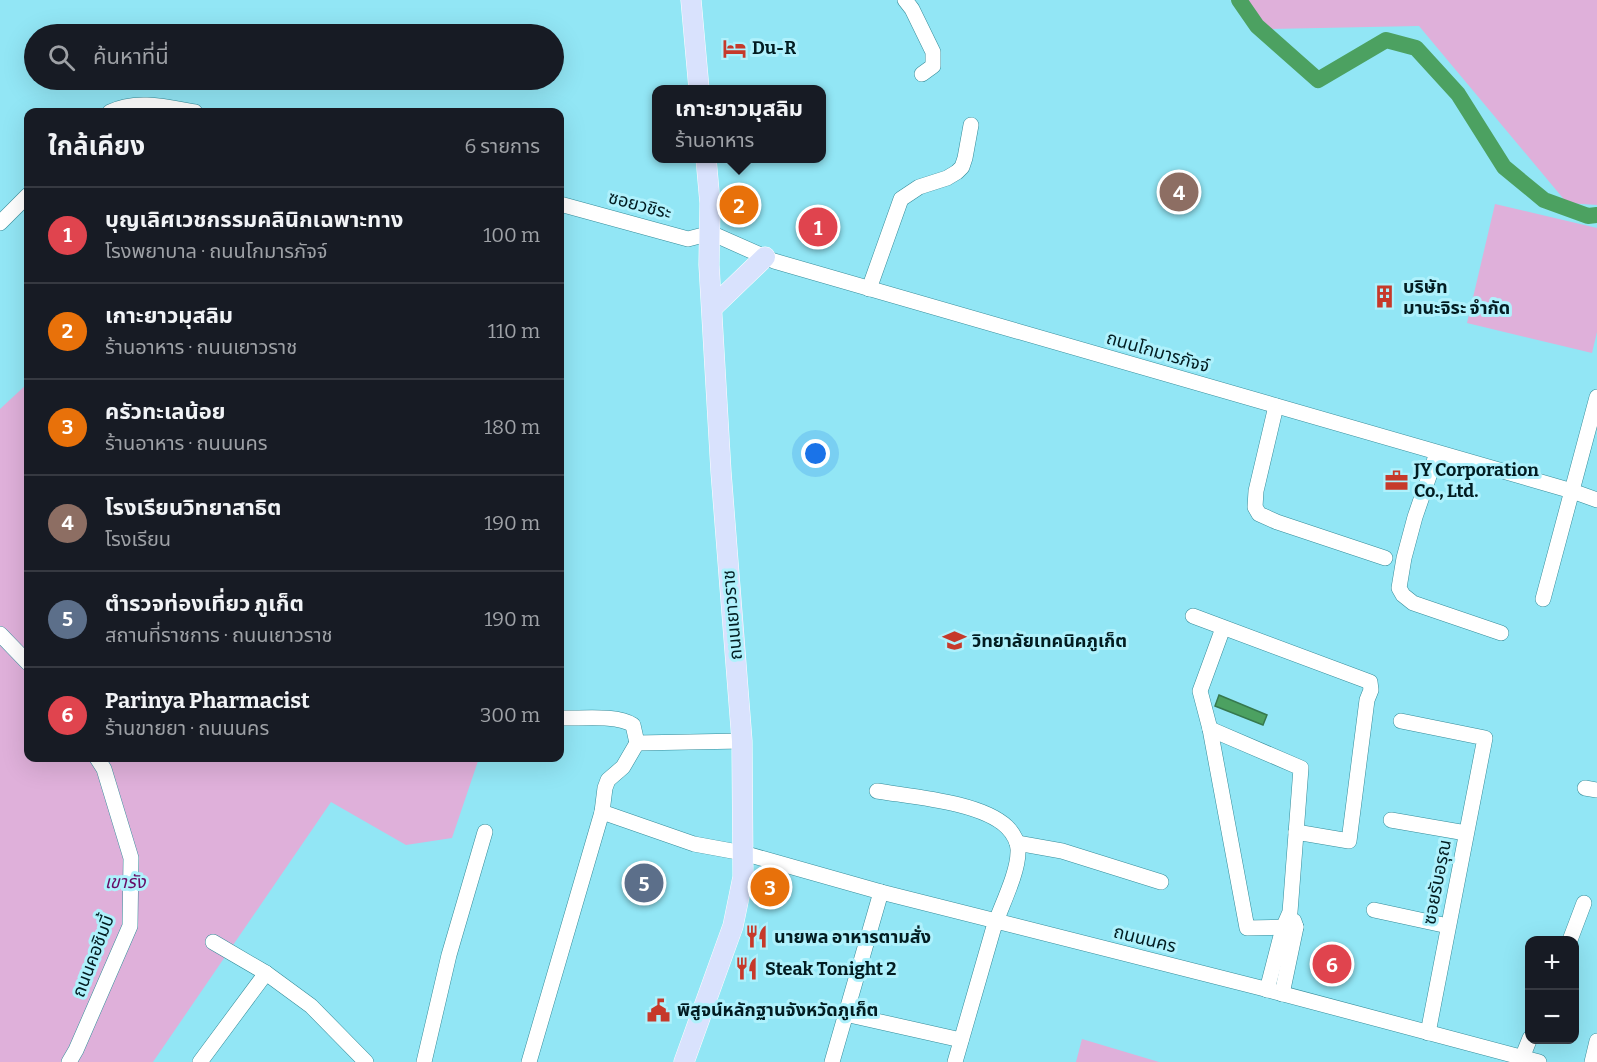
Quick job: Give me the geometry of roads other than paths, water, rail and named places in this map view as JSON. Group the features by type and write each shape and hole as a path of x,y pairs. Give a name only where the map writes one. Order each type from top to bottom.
{"main road":[{"path":"691,0 699,85"},
{"name":"ถนนเยาวราช","path":"684,1062 733,926 742,877 743,853 742,741 722,501 709,265 711,233 706,163"},
{"path":"712,308 765,257"}],"street":[{"path":"905,0 912,9 933,52 933,66 922,74"},
{"path":"121,108 130,105 173,108"},
{"path":"869,289 901,199 920,187 947,178 957,172 965,158 971,125"},
{"path":"0,223 24,205"},
{"name":"ซอยวชิระ","path":"564,205 688,238 711,233"},
{"name":"ถนนโกมารภัจจ์","path":"711,233 765,257 869,289 1597,500"},
{"path":"1544,599 1597,397"},
{"path":"1276,406 1256,492 1255,507 1259,514 1385,558"},
{"path":"1437,453 1415,517 1404,558 1400,588 1403,595 1413,603 1501,633"},
{"path":"1193,616 1370,682 1371,690 1367,700 1349,841 1296,832"},
{"path":"1223,628 1200,691 1210,729 1247,928 1290,928"},
{"path":"0,634 24,659"},
{"path":"529,1062 602,812 604,788 608,780 623,767 637,743 633,725 628,722 615,719 564,718"},
{"name":"ซอยรับอรุณ","path":"1401,720 1485,738 1428,1033"},
{"path":"1210,729 1301,768 1290,928 1274,992"},
{"path":"637,743 742,741"},
{"name":"ถนนคอซิมบี้","path":"69,1062 130,926 131,858 104,769 100,762"},
{"path":"877,791 981,811 1009,828 1017,843 1018,851 1014,870 996,921 955,1062"},
{"name":"ถนนนคร","path":"602,812 694,844 743,853 881,892 1539,1062"},
{"path":"1391,820 1466,833"},
{"path":"424,1062 449,955 485,832"},
{"path":"1017,843 1062,850 1161,882"},
{"path":"832,1062 881,892"},
{"path":"1572,936 1584,903"},
{"path":"1374,910 1448,926"},
{"path":"213,942 266,973 311,1006 366,1062"},
{"path":"200,1062 266,973"},
{"path":"845,1014 962,1040"},
{"path":"1592,1062 1597,1041"},
{"path":"1522,1058 1528,1044"}],"waterway":[{"path":"1239,0 1257,26 1318,80 1386,40 1416,48 1458,94 1504,167 1544,200 1588,216 1597,215"}],"place":[{"name":"Du-R","path":"734,48"},
{"name":"โรงเรียนวิทยาสาธิต","path":"1179,192"},
{"name":"เกาะยาวมุสลิม","path":"739,205"},
{"name":"บุญเลิศเวชกรรมคลินิกเฉพาะทาง","path":"818,227"},
{"name":"บริษัท มานะจิระ จำกัด","path":"1385,297"},
{"name":"JY Corporation Co., Ltd.","path":"1396,480"},
{"name":"วิทยาลัยเทคนิคภูเก็ต","path":"954,641"},
{"name":"ตำรวจท่องเที่ยว ภูเก็ต","path":"644,883"},
{"name":"ครัวทะเลน้อย","path":"770,887"},
{"name":"นายพล อาหารตามสั่ง","path":"756,937"},
{"name":"Parinya Pharmacist","path":"1332,964"},
{"name":"Steak Tonight 2","path":"747,969"},
{"name":"พิสูจน์หลักฐานจังหวัดภูเก็ต","path":"659,1010"}],"park label":[{"name":"เขารัง","path":"125,882"}]}
